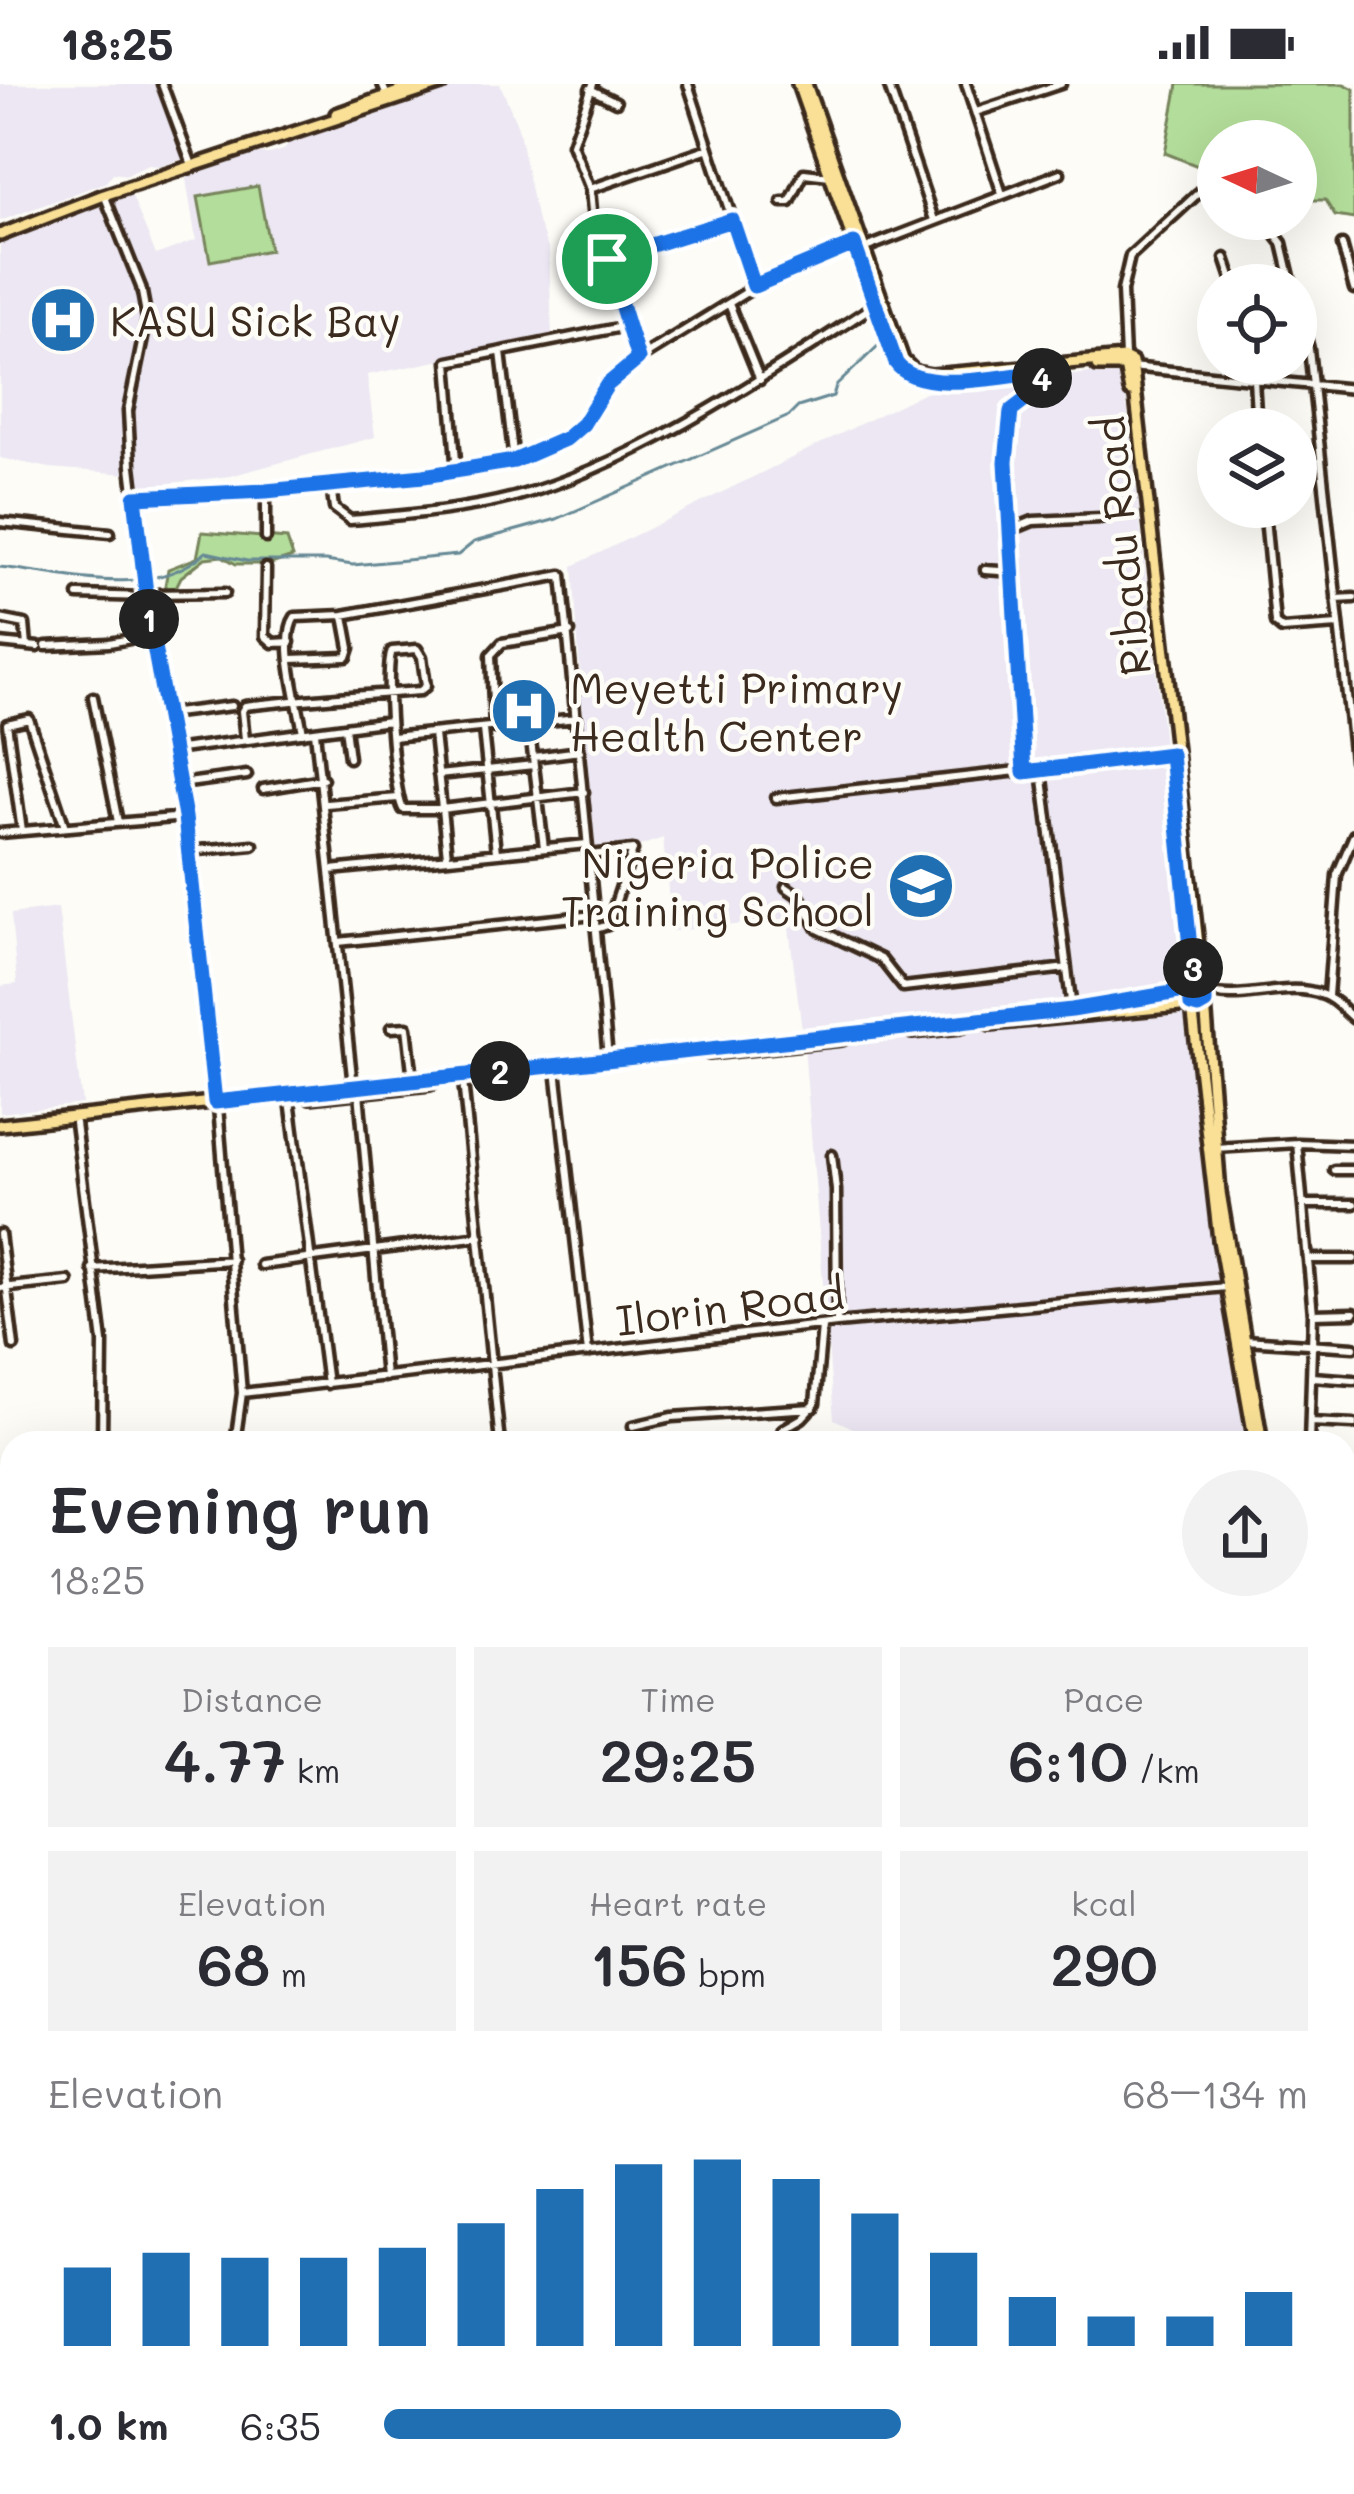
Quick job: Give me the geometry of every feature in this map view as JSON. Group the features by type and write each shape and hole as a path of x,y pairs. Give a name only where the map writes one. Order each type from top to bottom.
{"main road":[{"path":"193,165 388,89 421,84"},
{"path":"0,233 103,193 442,84"},
{"path":"802,84 858,247"},
{"path":"802,84 896,363 909,376 937,381 1128,366 1215,1148 1256,1431"},
{"name":"Ribadu Road","path":"878,303 903,360 923,374 1128,366"},
{"name":"Ribadu Road","path":"1168,702 1201,994"},
{"path":"0,1128 1191,1005 1201,994"},
{"path":"0,1128 290,1100 413,1080 1201,994"},
{"path":"1191,1005 1226,1287 1255,1423"}],"street":[{"path":"162,84 193,165"},
{"path":"688,84 754,286"},
{"path":"888,84 933,218"},
{"path":"966,84 1002,194"},
{"path":"976,112 1061,84"},
{"path":"616,102 591,87 571,138 638,359"},
{"path":"590,189 709,148"},
{"path":"782,202 790,202 804,173 830,176"},
{"path":"135,497 266,491 457,473 514,461 567,438 583,424 607,385 638,359 754,286 1060,173"},
{"path":"103,193 141,287 147,319 127,429 152,635 185,817 217,1104 242,1393 237,1431"},
{"path":"1197,195 1130,256 1122,291 1128,366 1197,373"},
{"path":"607,259 732,220"},
{"path":"1342,245 1354,289"},
{"path":"1225,258 1227,264"},
{"path":"330,485 334,508 350,520 451,510 516,496 581,473 760,380 878,303"},
{"path":"729,304 760,380"},
{"path":"457,473 448,362 627,326"},
{"path":"500,351 514,461"},
{"path":"1024,772 1006,462 1011,411 1041,388 1042,372"},
{"path":"1354,389 1311,384 1354,760"},
{"path":"266,491 266,538"},
{"path":"1011,530 1032,517 1101,518"},
{"path":"0,522 110,533"},
{"path":"1266,528 1275,623 1282,628 1339,625"},
{"path":"266,568 265,636 273,643 290,642"},
{"path":"986,570 1015,572"},
{"path":"303,734 291,658 291,620 562,575 608,1058"},
{"path":"78,595 225,593"},
{"path":"1336,599 1354,598"},
{"path":"291,658 347,657 350,648 343,615"},
{"path":"0,619 25,624 27,646"},
{"path":"494,728 494,649 502,643 570,632"},
{"path":"0,643 42,647 152,635"},
{"path":"244,739 245,706 390,693 424,688 420,650 388,653 390,693 391,721 392,737 403,809 584,793"},
{"path":"93,698 118,823"},
{"path":"166,714 232,706"},
{"path":"22,831 7,724 29,718 65,827"},
{"path":"392,737 577,718"},
{"path":"173,749 391,721"},
{"path":"529,724 544,848"},
{"path":"345,727 349,758"},
{"path":"482,729 496,852"},
{"path":"315,732 375,1249 385,1378"},
{"path":"434,734 447,856"},
{"path":"438,775 580,751"},
{"path":"776,798 1171,754"},
{"path":"1042,771 1072,1010"},
{"path":"180,784 247,776"},
{"path":"263,789 323,779"},
{"path":"326,804 398,798"},
{"path":"0,833 185,817"},
{"path":"1328,996 1336,875 1354,835"},
{"path":"331,870 587,844"},
{"path":"188,851 253,845"},
{"path":"589,856 633,850 616,909 608,925 596,928"},
{"path":"787,887 799,896 815,926 881,959 903,987 1066,968"},
{"path":"338,942 594,915"},
{"path":"1201,994 1306,991 1328,996 1354,1019"},
{"path":"392,1028 407,1027 413,1080"},
{"path":"556,1070 588,1352"},
{"path":"464,1081 499,1431"},
{"path":"290,1100 327,1384"},
{"path":"75,1123 103,1342 102,1431"},
{"path":"1297,1143 1313,1314 1310,1431"},
{"path":"1215,1148 1354,1145"},
{"path":"832,1155 837,1324"},
{"path":"1334,1170 1354,1170"},
{"path":"1305,1204 1354,1204"},
{"path":"0,1234 14,1346"},
{"path":"261,1265 480,1235"},
{"path":"1310,1259 1354,1259"},
{"path":"92,1269 232,1260"},
{"path":"4,1288 68,1281"},
{"name":"Ilorin Road","path":"242,1393 822,1325 1226,1287"},
{"path":"1313,1314 1354,1313"},
{"path":"782,1431 813,1408 822,1325"},
{"path":"1244,1340 1354,1347"},
{"path":"1312,1378 1354,1380"},
{"path":"633,1426 671,1417 813,1408"},
{"path":"1310,1422 1354,1424"}],"shaded area":[{"path":"0,84 159,84 185,158 148,165 127,175 113,173 106,182 0,221"},
{"path":"451,84 500,84 518,127 536,217 549,251 552,338 367,375 375,437 230,476 130,488 128,474 50,468 0,458 0,238 129,189 156,255 196,240 185,173 251,153 284,150 292,139"},
{"name":"Nigeria Police Training School","path":"1123,369 1212,1247 1245,1431 859,1431 834,1419 804,1046 788,920 672,931 663,838 631,849 592,853 573,566 923,393"},
{"path":"58,908 82,1104 0,1113 0,986 17,984 11,914"}],"green space":[{"path":"1178,84 1344,84 1354,89 1354,219 1335,216 1325,200 1317,200 1317,120 1197,120 1197,166 1165,153"},
{"path":"258,186 270,250 210,261 198,197"},
{"path":"202,532 287,539 293,557 271,564 205,558 181,577 174,591 164,591 168,569 197,558"}],"waterway":[{"path":"0,567 134,580 184,567 206,552 247,561 353,565 458,555 474,542 557,519 789,416 798,407 833,396 836,386 881,343"}],"place":[{"name":"KASU Sick Bay","path":"63,320"},
{"name":"Meyetti Primary Health Center","path":"524,711"},
{"name":"Nigeria Police Training School","path":"921,886"}],"route":[{"path":"732,220 754,286 854,244 896,363 909,376 937,381 1042,372 1038,392 1011,411 1006,462 1024,772 1171,754 1194,988 1205,991 1208,997 1203,1005 1191,1005 1190,990 1072,1010 215,1102 185,817 149,619 135,497 266,491 457,473 545,450 583,424 607,385 638,359 607,259 732,220"}]}
